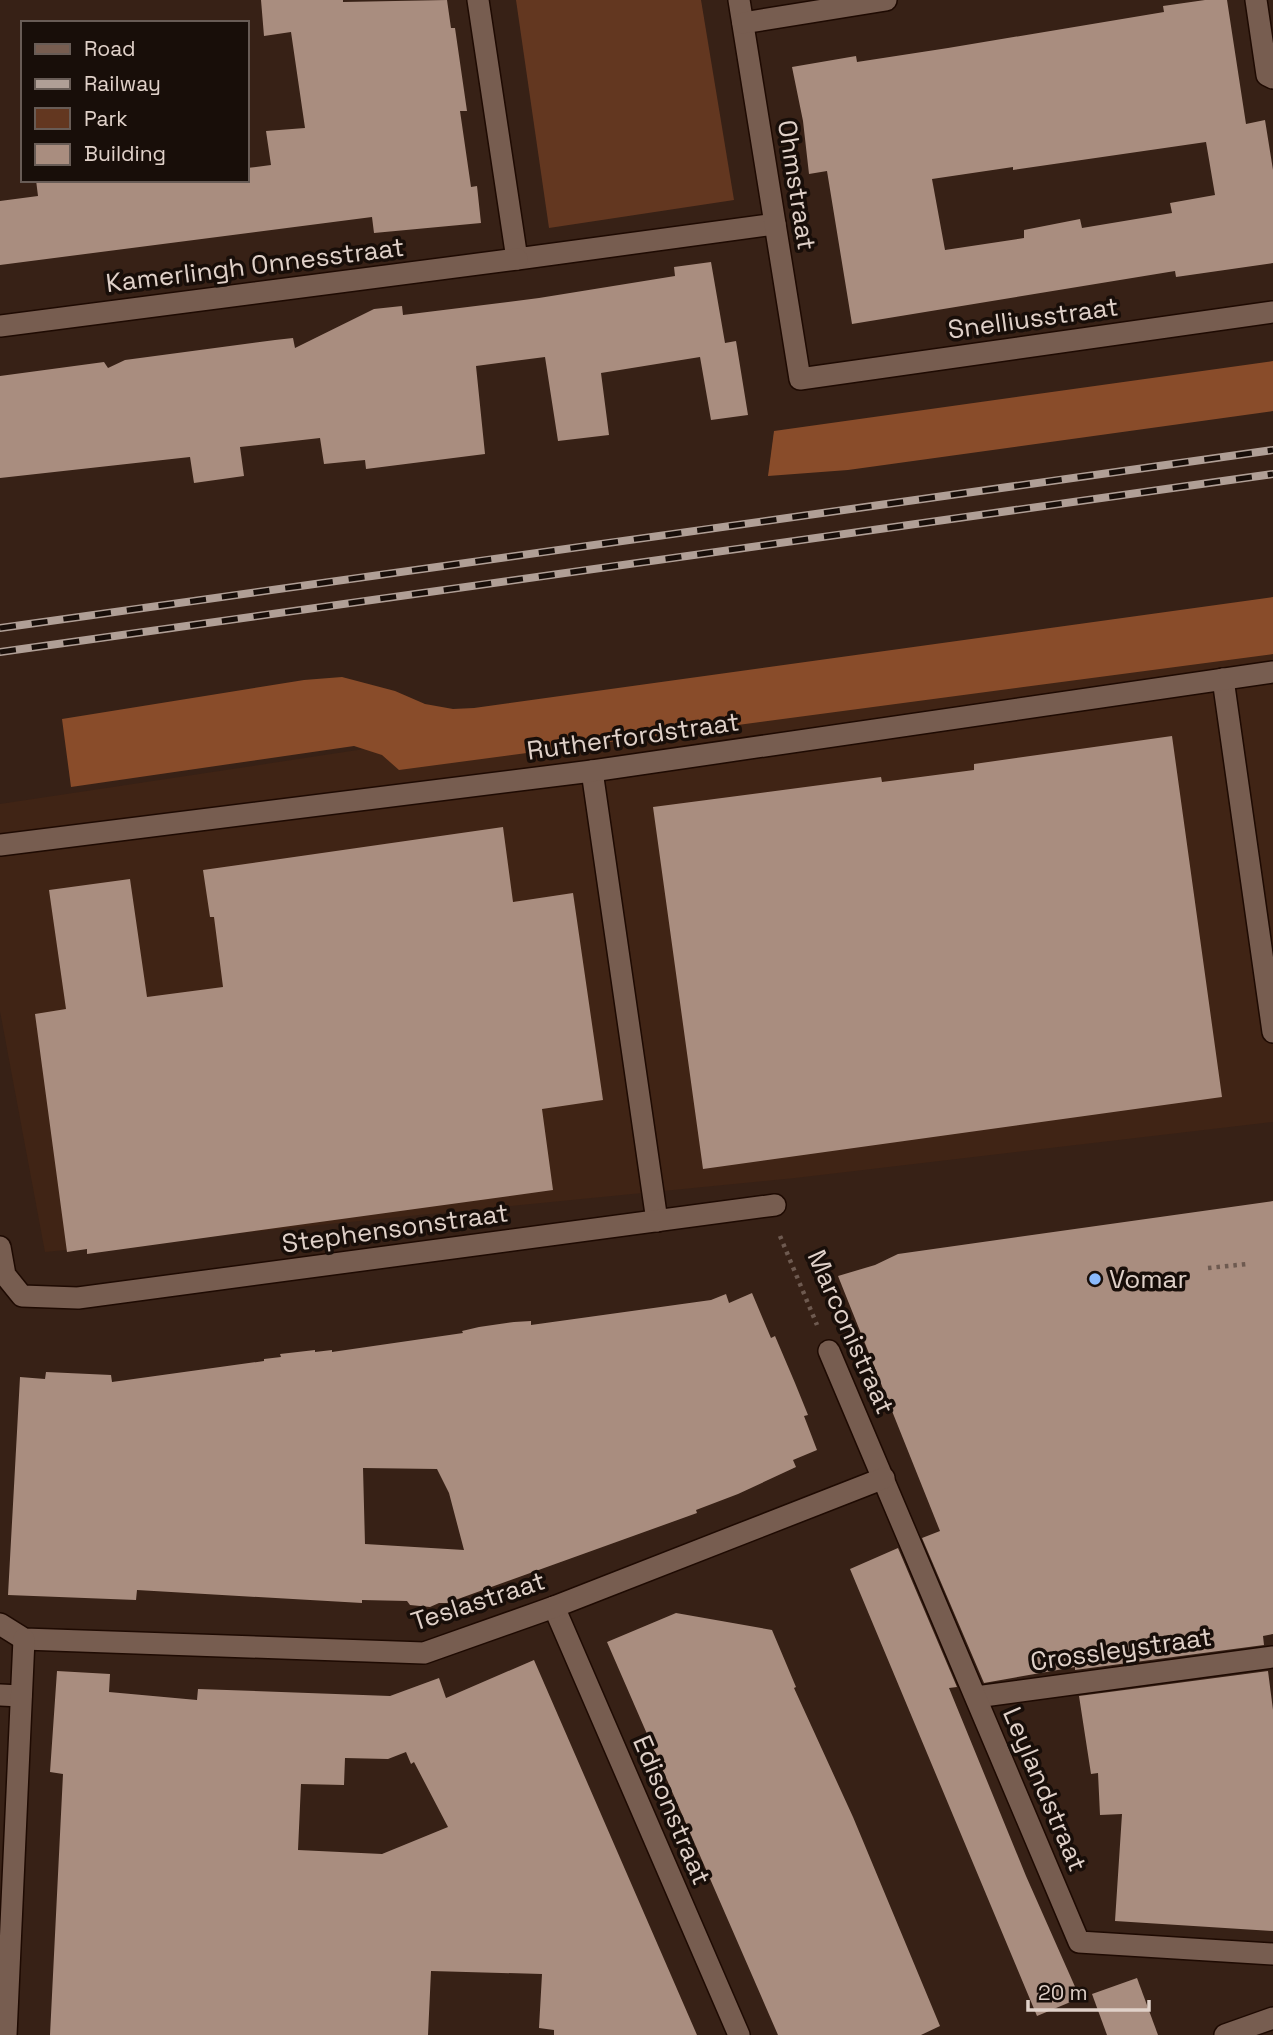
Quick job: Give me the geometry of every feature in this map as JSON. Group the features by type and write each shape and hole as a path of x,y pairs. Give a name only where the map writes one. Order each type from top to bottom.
{"street":[{"path":"478,0 517,259"},
{"name":"Ohmstraat","path":"739,0 800,379"},
{"path":"743,23 886,0"},
{"path":"1256,0 1267,75 1273,78"},
{"name":"Kamerlingh Onnesstraat","path":"0,326 775,224"},
{"name":"Snelliusstraat","path":"800,379 1273,312"},
{"name":"Rutherfordstraat","path":"0,845 592,771 1273,672"},
{"path":"1223,679 1273,1032"},
{"path":"592,771 657,1221"},
{"name":"Stephensonstraat","path":"0,1247 5,1275 22,1296 78,1298 775,1205"},
{"name":"Marconistraat","path":"829,1351 884,1478"},
{"name":"Teslastraat","path":"24,1639 424,1653 554,1607 884,1478"},
{"name":"Leylandstraat","path":"884,1478 1079,1942 1273,1955"},
{"name":"Edisonstraat","path":"554,1607 739,2035"},
{"path":"0,1624 24,1639 11,1695 6,2035"},
{"name":"Crossleystraat","path":"976,1698 1273,1657"},
{"path":"1226,2035 1273,2018"}],"path":[{"name":"Marconistraat","path":"775,1205 781,1243 829,1351"},
{"path":"1208,1268 1248,1264"}],"shaded area":[{"path":"1273,361 1273,411 848,470 768,476 774,431"},
{"path":"1273,597 1273,654 399,770 382,755 354,746 71,787 62,719 304,680 342,677 395,691 425,704 453,709 474,708"},
{"path":"1273,612 1273,1122 795,1178 45,1252 0,1011 0,804"}],"green space":[{"path":"516,0 701,0 734,200 549,228"}],"building":[{"path":"261,0 447,0 451,28 455,28 467,111 460,111 471,187 477,186 481,223 374,233 372,217 0,265 0,201 38,196 36,182 248,182 248,168 271,165 266,131 305,128 291,32 264,36"},
{"path":"1227,0 1246,124 1265,120 1273,170 1273,263 1176,277 1175,271 852,324 827,171 809,174 803,121 792,67 856,56 857,62 948,48 1164,12 1163,6","holes":["1206,142 1215,195 1170,203 1172,213 1082,228 1080,219 1024,230 1024,238 945,250 932,179"]},
{"path":"711,262 725,343 736,341 748,415 711,420 700,357 601,373 609,435 558,441 545,357 476,366 485,454 366,469 365,460 324,464 320,438 240,447 244,476 194,483 190,457 0,478 0,376 104,362 108,368 125,360 293,338 295,348 374,309 402,306 403,315 539,298 675,276 674,267"},
{"path":"1172,736 1222,1097 703,1169 653,807 881,777 882,782 974,770 974,764"},
{"path":"503,827 513,902 573,893 603,1100 542,1109 553,1190 87,1254 87,1249 67,1252 35,1014 66,1009 49,890 130,879 147,997 223,987 214,917 210,917 203,870"},
{"path":"1273,1201 1273,1634 1263,1636 1264,1645 1075,1670 1075,1667 984,1683 922,1538 940,1531 838,1276 875,1265 898,1254"},
{"path":"752,1293 771,1338 775,1336 795,1383 808,1415 804,1416 817,1450 793,1460 796,1467 696,1510 697,1513 430,1607 410,1605 407,1601 362,1600 362,1603 137,1590 136,1600 8,1595 20,1377 45,1379 46,1372 111,1375 112,1382 264,1361 281,1357 280,1354 315,1350 332,1352 463,1333 462,1331 479,1327 514,1322 531,1321 531,1325 711,1300 726,1294 729,1303","holes":["363,1468 437,1469 449,1493 464,1550 365,1544"]},
{"path":"898,1548 957,1687 949,1688 1026,1876 1080,1998 1037,2016 850,1569"},
{"path":"676,1613 772,1630 796,1687 794,1688 853,1817 940,2026 921,2035 778,2035 607,1642"},
{"path":"534,1660 697,2035 554,2035 554,2030 539,2028 542,1974 431,1971 428,2035 50,2035 63,1774 50,1772 57,1671 110,1674 109,1692 197,1700 198,1689 390,1696 439,1678 446,1698","holes":["406,1752 411,1764 414,1762 448,1827 382,1854 298,1850 301,1784 344,1785 345,1758 388,1759"]},
{"path":"1268,1671 1273,1710 1273,1931 1115,1921 1122,1814 1100,1815 1098,1773 1091,1774 1079,1696"},
{"path":"1137,1978 1158,2035 1107,2035 1092,1994"}],"railway":[{"path":"0,628 1273,450"},
{"path":"0,652 1273,474"}],"place":[{"name":"Vomar","path":"1095,1279"}]}
